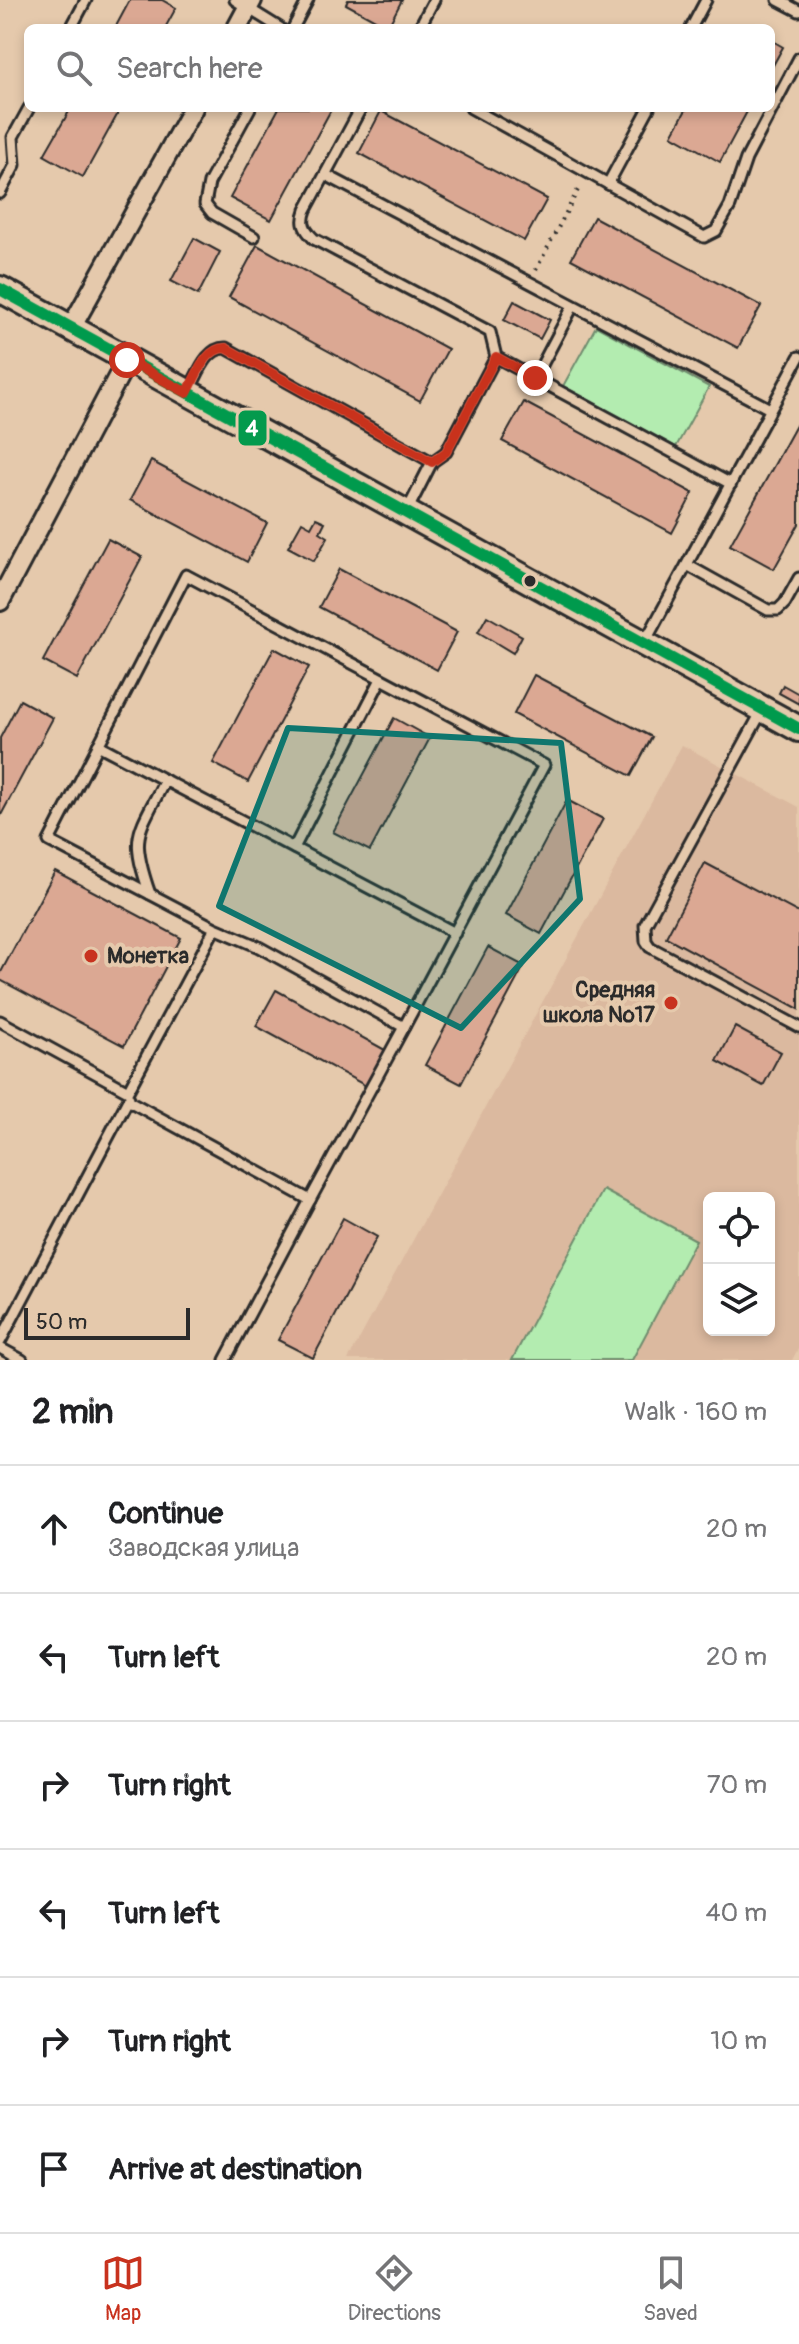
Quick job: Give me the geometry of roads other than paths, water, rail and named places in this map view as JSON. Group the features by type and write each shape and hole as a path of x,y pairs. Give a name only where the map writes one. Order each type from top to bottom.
{"street":[{"path":"238,24 245,3"},
{"path":"71,328 191,112"},
{"path":"0,289 799,729"},
{"path":"0,601 127,360"}],"lane":[{"path":"73,24 86,0"},
{"path":"295,24 308,0"},
{"path":"421,24 434,0"},
{"path":"693,24 706,0"},
{"path":"778,0 799,11"},
{"path":"245,3 274,24"},
{"path":"775,104 799,58"},
{"path":"0,193 15,165 13,137 27,112"},
{"path":"248,112 209,183 205,204 212,213 254,237"},
{"path":"359,112 302,220 305,230 314,239 490,332 496,357 446,452 432,462 406,514"},
{"path":"478,112 704,237 716,231 730,206 746,159 771,112"},
{"path":"608,184 647,112"},
{"path":"326,175 770,409"},
{"path":"535,378 573,306"},
{"path":"187,393 210,353 226,348 432,462"},
{"path":"496,357 731,484"},
{"path":"643,645 799,357"},
{"path":"687,565 768,610 778,610 799,578"},
{"path":"225,1360 455,933 544,765 186,575 49,841 215,928 257,946 404,1027"},
{"path":"788,597 799,603"},
{"path":"294,848 381,679"},
{"path":"763,709 645,925 644,934 650,947 799,1027"},
{"path":"98,745 455,933"},
{"path":"150,894 138,859 137,834 165,780"},
{"path":"22,1360 0,1345 215,928"},
{"path":"0,1021 310,1200"}],"place":[{"name":"Монетка","path":"91,956"},
{"name":"Средняя школа №17","path":"671,1003"}]}
